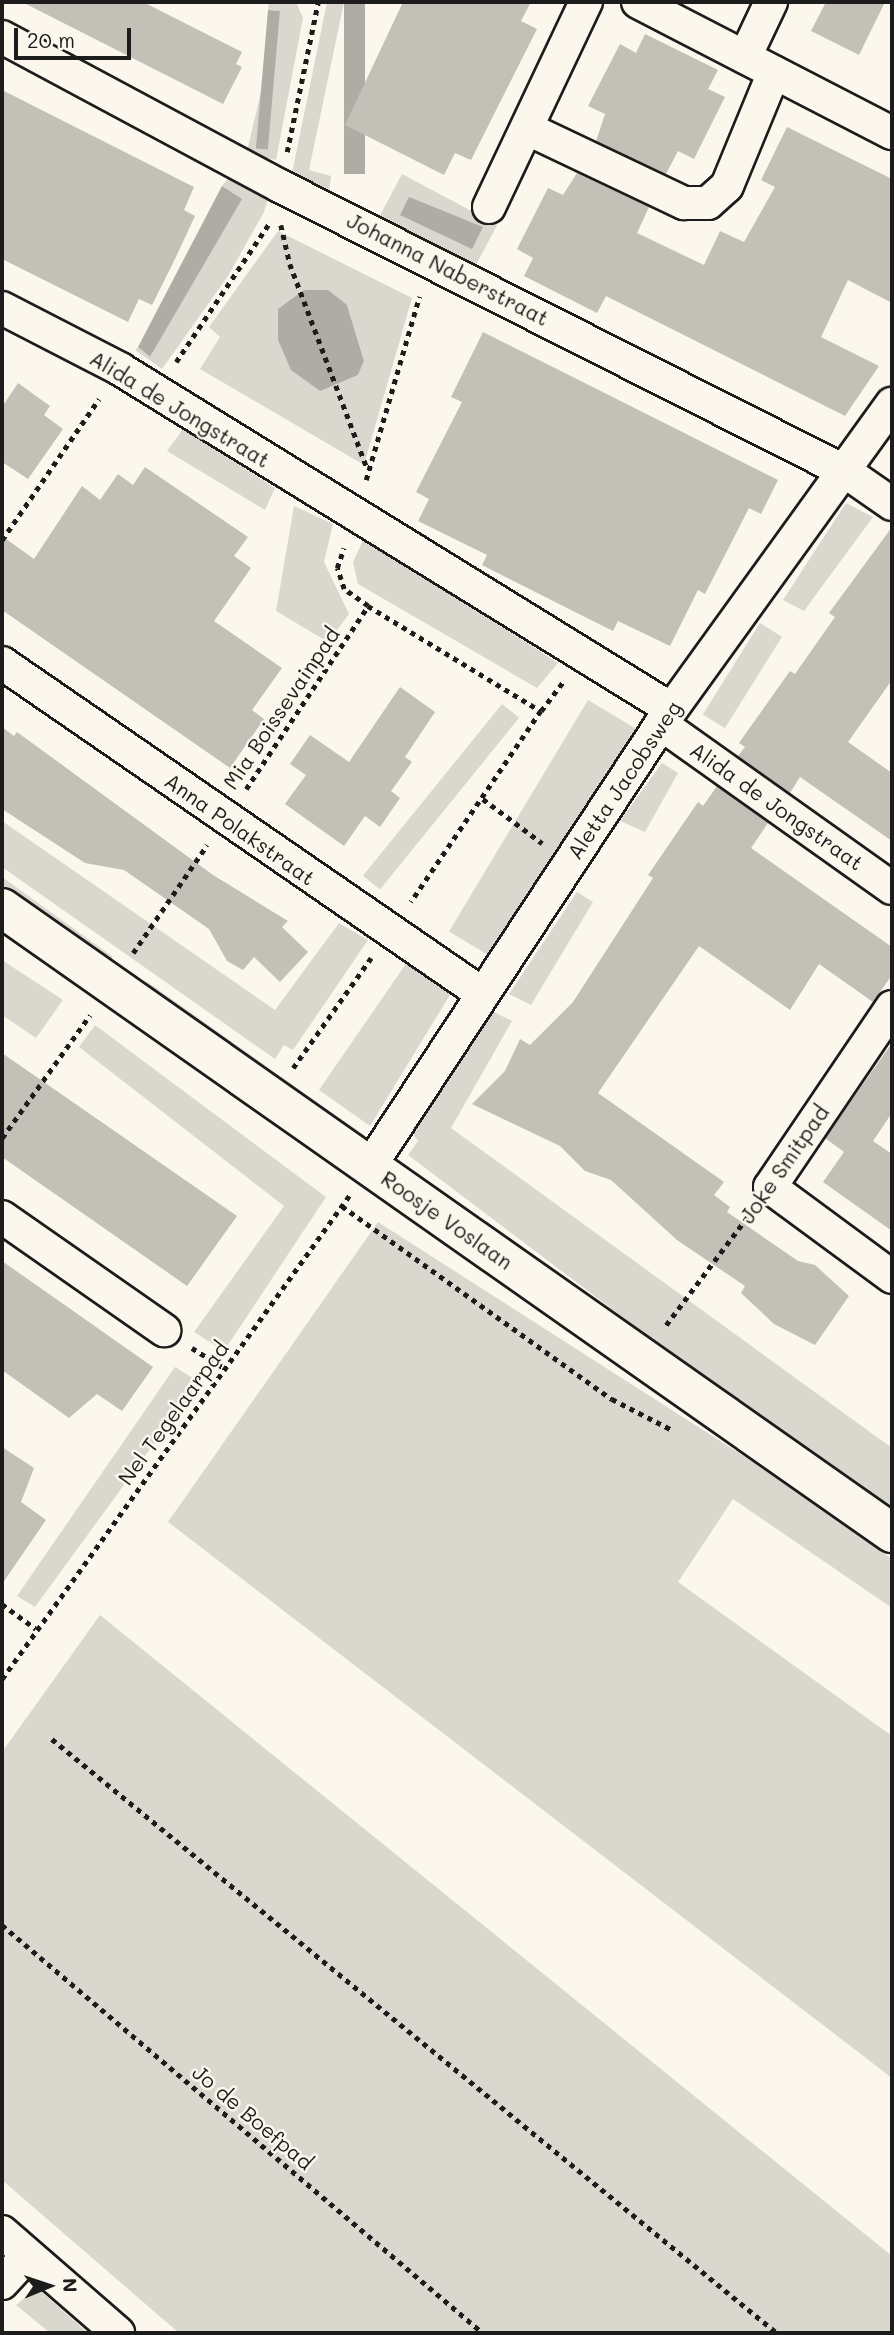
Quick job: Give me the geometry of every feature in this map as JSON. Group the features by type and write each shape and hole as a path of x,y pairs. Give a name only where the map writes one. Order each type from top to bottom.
{"street":[{"path":"489,207 586,2"},
{"path":"638,2 892,132"},
{"path":"745,57 771,2"},
{"name":"Johanna Naberstraat","path":"2,37 280,186 433,260 846,472 892,504"},
{"path":"528,129 684,203 708,203 727,186 774,72"},
{"name":"Alida de Jongstraat","path":"2,308 120,369 356,516 666,716 892,888"},
{"name":"Aletta Jacobsweg","path":"370,1166 481,993 666,716 846,472 892,404"},
{"name":"Anna Polakstraat","path":"2,663 481,993"},
{"name":"Roosje Voslaan","path":"2,908 892,1533"},
{"name":"Joke Smitpad","path":"770,1187 892,1007"},
{"path":"770,1187 892,1277"},
{"path":"2,1217 164,1330"},
{"path":"2,2232 118,2333"},
{"path":"2,2283 27,2255"}],"path":[{"path":"433,260 356,516 337,568 344,589 368,606 541,711"},
{"path":"290,264 368,471"},
{"path":"2,540 120,369"},
{"name":"Mia Boissevainpad","path":"113,985 368,606"},
{"path":"293,1069 484,799 556,692"},
{"path":"484,799 533,836"},
{"path":"2,1138 75,1035"},
{"name":"Nel Tegelaarpad","path":"2,1679 370,1166"},
{"name":"Joke Smitpad","path":"671,1318 770,1187"},
{"path":"208,1358 224,1368"},
{"path":"2,1604 36,1629"},
{"path":"52,1739 777,2333"},
{"name":"Jo de Boefpad","path":"2,1925 483,2333"}],"shaded area":[{"path":"269,2 296,2 303,18 276,160 237,151 238,146 248,147 280,11 268,10"},
{"path":"327,2 344,2 309,170 331,176 329,193 291,178"},
{"path":"344,2 365,2 365,174 344,174"},
{"path":"268,10 280,11 268,150 256,148"},
{"path":"402,174 497,225 474,268 379,217"},
{"path":"231,175 271,189 264,212 228,276 162,369 135,350 138,347 150,357 241,199 222,186"},
{"path":"222,186 242,199 150,357 138,347"},
{"path":"409,197 483,227 472,249 400,215"},
{"path":"278,231 412,298 364,465 200,369 220,337 209,327","holes":["347,305 364,361 358,375 319,391"]},
{"path":"304,290 328,290 347,305 364,361 358,375 320,391 291,370 278,340 278,309"},
{"path":"183,429 275,488 265,510 167,451"},
{"path":"846,503 873,517 804,611 783,600"},
{"path":"294,506 333,524 324,562 349,614 328,642 276,611"},
{"path":"364,538 558,663 537,688 358,584 353,562"},
{"path":"760,623 782,637 725,728 703,715"},
{"path":"588,700 638,730 499,961 449,931"},
{"path":"502,704 519,718 380,890 363,876"},
{"path":"662,763 678,773 645,832 620,821"},
{"path":"2,821 275,1010 339,923 368,940 293,1050 284,1045 275,1059 2,867"},
{"path":"2,877 113,957 104,964 2,894"},
{"path":"577,892 593,902 531,1005 509,994"},
{"path":"412,955 456,985 370,1126 319,1090"},
{"path":"2,960 63,1000 36,1038 2,1015"},
{"path":"146,981 365,1136 352,1137 140,991"},
{"path":"492,1011 512,1021 451,1128 892,1448 892,1513 772,1430 408,1155 418,1141 409,1128"},
{"path":"95,1025 326,1197 224,1351 194,1332 284,1206 79,1047"},
{"path":"378,1222 753,1462 892,1559 892,1608 733,1499 678,1582 892,1736 892,2078 168,1522"},
{"path":"175,1367 199,1382 35,1607 17,1596"},
{"path":"100,1615 892,2256 892,2333 179,2333 2,2180 2,1752"},
{"path":"37,2288 88,2333 50,2333 16,2305"}],"building":[{"path":"22,2 143,2 242,52 236,64 242,67 223,104"},
{"path":"403,2 531,2 521,21 537,29 471,160 455,153 444,175 345,125"},
{"path":"826,2 885,2 859,55 811,31"},
{"path":"645,34 718,70 708,89 725,97 694,159 678,151 666,174 596,141 605,114 588,106 620,44 636,53"},
{"path":"2,90 194,187 184,210 195,216 174,261 152,305 139,299 128,322 2,259"},
{"path":"787,127 892,179 892,303 848,280 821,337 879,366 845,416 606,296 597,313 524,276 533,258 517,249 548,188 563,195 577,173 649,207 637,233 704,265 720,231 744,242 775,187 761,180"},
{"path":"483,332 778,480 761,514 749,508 705,594 698,590 670,646 618,621 613,631 482,565 487,555 418,521 429,499 416,492 462,402 451,397"},
{"path":"18,383 50,406 44,415 63,429 28,479 2,462 2,407"},
{"path":"145,467 248,537 234,556 251,568 214,621 282,668 252,710 264,719 230,768 2,610 2,536 34,559 82,486 100,500 118,474 133,485"},
{"path":"892,527 892,680 848,742 892,773 892,841 800,777 790,793 738,756 745,747 739,743 790,671 795,674 835,617 829,613"},
{"path":"400,687 435,712 405,757 412,762 391,791 400,798 380,827 365,816 344,846 285,804 306,775 290,764 310,735 349,762"},
{"path":"2,727 14,736 17,732 213,875 288,921 282,927 308,952 280,982 254,957 243,970 227,961 209,929 124,870 85,863 2,809"},
{"path":"717,786 768,823 751,848 892,947 892,975 873,1002 819,964 790,1010 699,946 598,1093 724,1182 714,1195 730,1207 727,1212 798,1261 815,1265 849,1296 815,1345 774,1324 741,1293 745,1286 677,1240 611,1180 585,1171 560,1146 472,1104 505,1071 520,1039 530,1045 573,1002 653,878 648,875 698,802 703,806"},
{"path":"892,1043 892,1113 873,1141 892,1154 892,1231 823,1182 844,1152 825,1138"},
{"path":"2,1053 237,1216 187,1286 2,1157"},
{"path":"2,1261 153,1367 122,1411 97,1394 69,1418 2,1370"},
{"path":"2,1447 34,1468 21,1502 46,1520 2,1584"}]}
